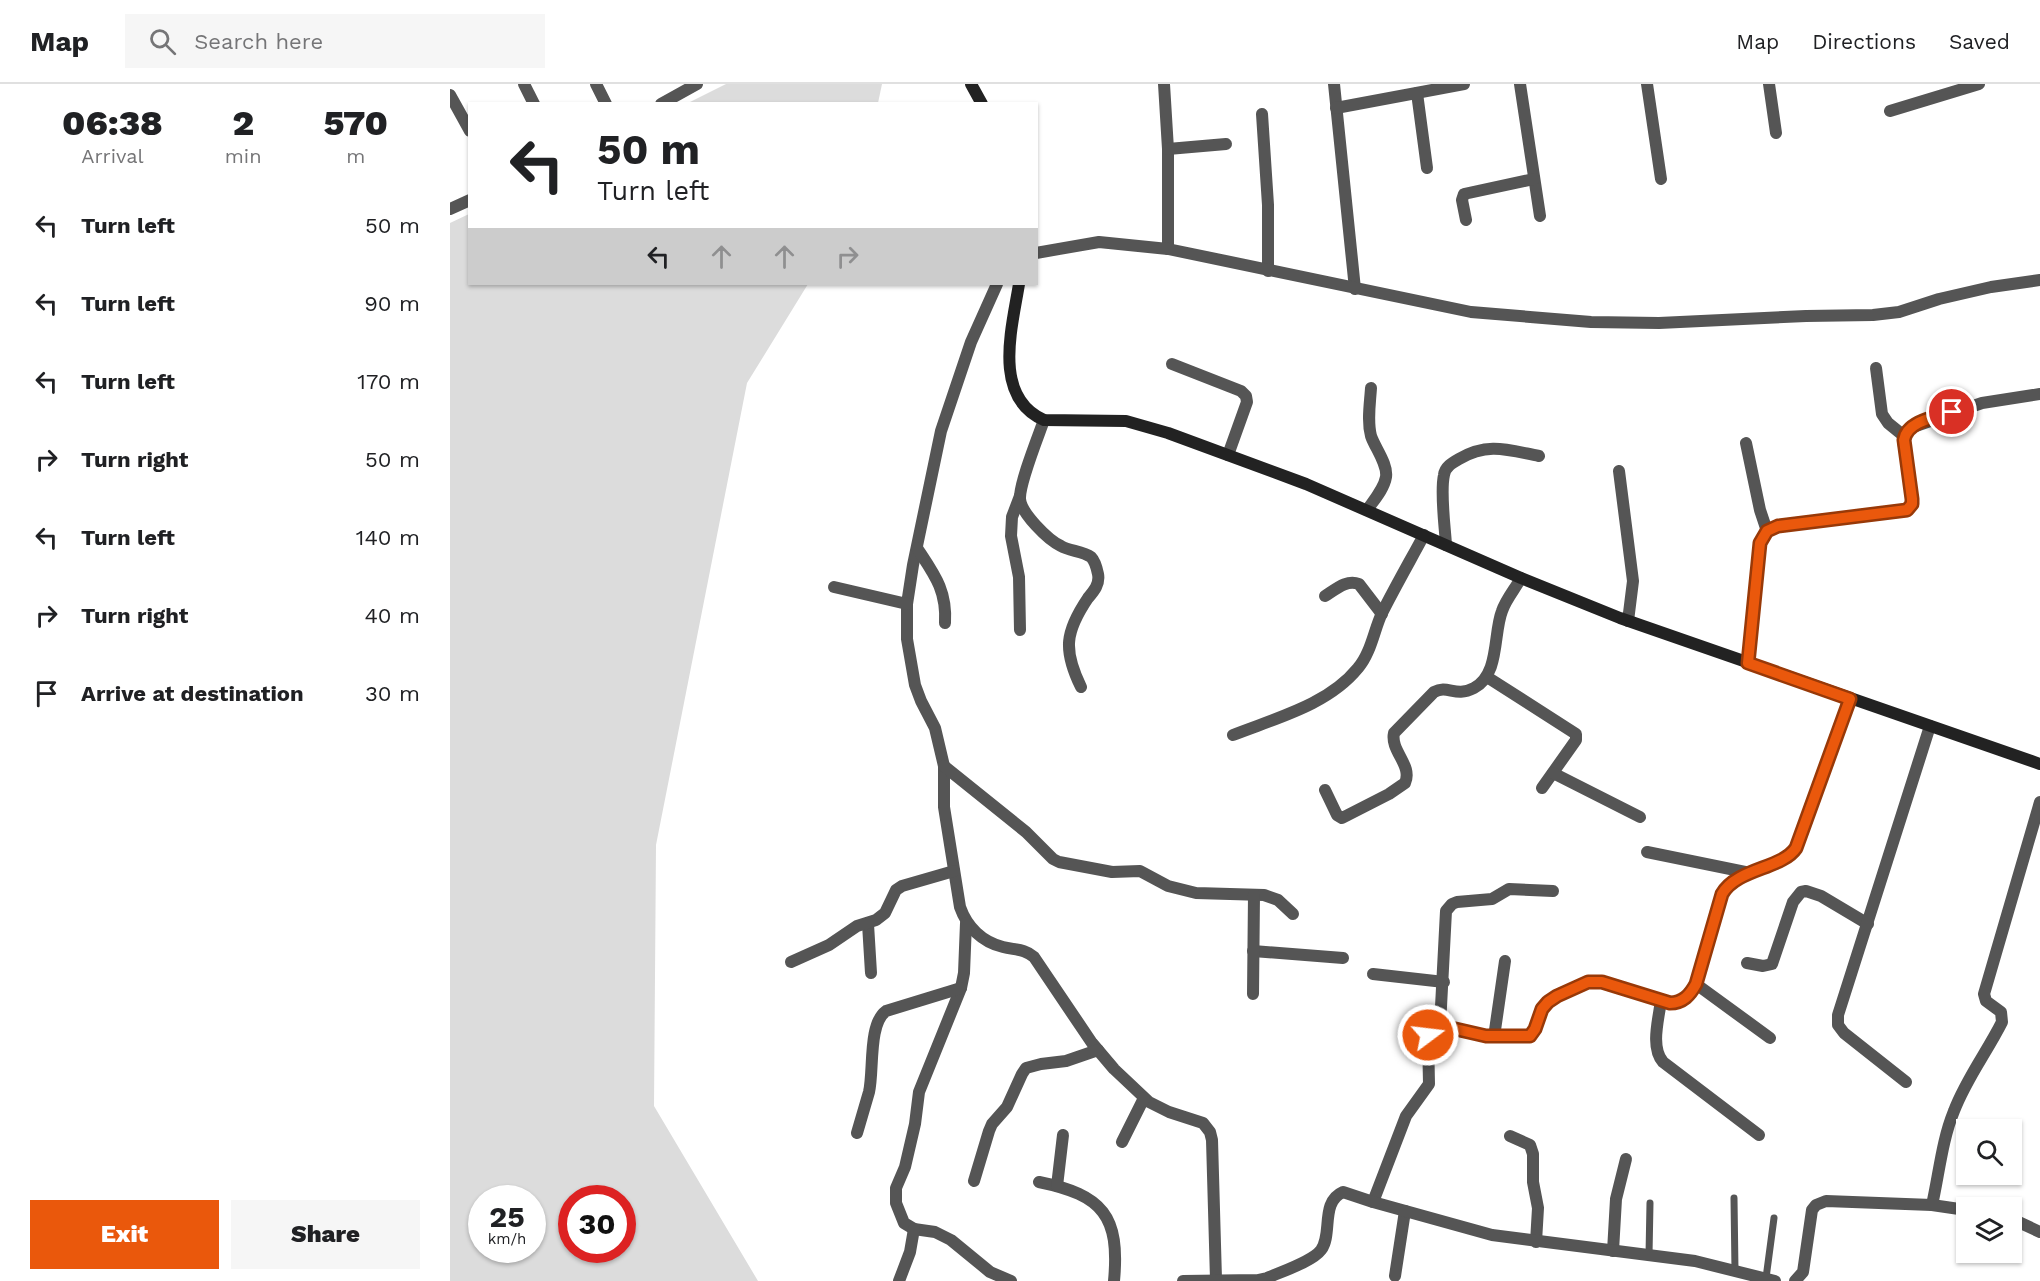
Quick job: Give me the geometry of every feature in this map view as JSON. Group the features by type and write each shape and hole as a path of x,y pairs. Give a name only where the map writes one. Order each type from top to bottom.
{"street":[{"path":"524,84 533,102"},
{"path":"596,84 605,102"},
{"path":"665,102 697,84"},
{"path":"971,84 981,102"},
{"path":"1164,84 1168,149 1168,249"},
{"path":"1334,84 1355,289"},
{"path":"1336,108 1464,84"},
{"path":"1520,84 1540,216"},
{"path":"1647,84 1661,179"},
{"path":"1769,84 1776,133"},
{"path":"1890,111 1979,84"},
{"path":"1417,93 1427,168"},
{"path":"450,95 468,127"},
{"path":"1262,114 1268,206 1268,271"},
{"path":"1168,149 1226,144"},
{"path":"1466,220 1462,200 1464,194 1534,179"},
{"path":"450,209 468,201"},
{"path":"1038,253 1099,242 1168,249 1471,312 1591,322 1659,324 1806,316 1874,315 1899,312 1939,299 1991,287 2040,280"},
{"path":"997,285 971,342 941,431 907,604 907,639 915,685 935,728 944,766 944,807 960,907 966,922 973,931 995,944 1029,952 1034,957 1098,1050 1144,1098 1169,1112 1203,1123 1210,1132 1216,1279"},
{"path":"1019,285 1011,338 1010,378 1019,401 1033,416 1044,420 1126,421 1168,433 1306,484 1521,578 1628,621 2040,764"},
{"path":"1172,364 1241,391 1246,396 1247,402 1228,455"},
{"path":"1876,368 1882,414 1888,423 1904,436"},
{"path":"1367,510 1382,487 1386,476 1386,470 1369,428 1371,388"},
{"path":"1748,663 1760,543 1767,531 1778,526 1907,510 1912,504 1912,499 1904,436 1907,430 1915,425 1995,399 2040,394"},
{"path":"1020,630 1019,577 1011,536 1012,517 1044,420"},
{"path":"1746,442 1760,510 1767,531"},
{"path":"1446,545 1443,478 1447,467 1487,448 1539,456"},
{"path":"1619,471 1634,581 1628,621"},
{"path":"1020,496 1020,503 1026,514 1054,543 1091,557 1097,569 1098,583 1077,614 1070,634 1070,663 1081,687"},
{"path":"1233,735 1305,707 1345,681 1359,667 1366,656 1382,614 1424,535"},
{"path":"917,548 942,589 946,608 945,623"},
{"path":"1325,790 1337,815 1342,818 1405,783 1408,775 1394,742 1394,734 1434,692 1442,689 1464,693 1475,688 1486,677 1490,671 1503,609 1521,578"},
{"path":"1325,596 1346,583 1356,582 1382,614"},
{"path":"834,587 907,604"},
{"path":"1486,677 1575,732 1576,740 1542,788"},
{"path":"1373,1202 1406,1116 1429,1084 1428,1035 1432,1027 1440,1026 1494,1037 1530,1036 1542,1009 1548,1002 1588,982 1602,982 1674,1003 1682,1001 1696,984 1722,894 1732,882 1791,855 1796,848 1850,699"},
{"path":"1906,1082 1844,1034 1838,1025 1838,1015 1930,726"},
{"path":"944,766 1026,832 1053,859 1059,862 1112,872 1140,871 1168,886 1196,893 1254,895 1278,900 1293,914"},
{"path":"1553,773 1640,817"},
{"path":"1932,1205 1948,1128 1959,1097 2002,1022 2001,1012 1986,1000 1984,994 2040,802"},
{"path":"1647,852 1750,873"},
{"path":"791,962 829,945 857,926 868,924 881,917 896,890 902,886 954,871"},
{"path":"1440,1026 1448,908 1457,902 1497,897 1509,889 1553,891"},
{"path":"1747,963 1763,966 1773,964 1793,902 1801,892 1806,891 1821,896 1868,924"},
{"path":"1253,994 1254,895"},
{"path":"966,922 962,988 919,1092 910,1149 896,1188 896,1203 903,1223 914,1229 935,1232 951,1239 990,1272 1011,1281"},
{"path":"868,924 871,973"},
{"path":"1253,951 1343,958"},
{"path":"1494,1037 1505,961"},
{"path":"1373,974 1444,982"},
{"path":"1696,984 1770,1038"},
{"path":"856,1133 869,1091 876,1029 882,1015 886,1011 962,988"},
{"path":"1661,1000 1656,1048 1658,1056 1759,1136"},
{"path":"974,1181 992,1124 1007,1107 1026,1068 1066,1061 1098,1050"},
{"path":"1122,1142 1144,1098"},
{"path":"1057,1186 1064,1135"},
{"path":"1510,1136 1530,1145 1533,1154 1533,1182 1538,1208 1536,1242"},
{"path":"1613,1251 1616,1199 1626,1159"},
{"path":"1039,1182 1078,1192 1093,1200 1109,1221 1115,1236 1114,1281"},
{"path":"1183,1281 1216,1279 1248,1281 1267,1278 1315,1256 1323,1248 1331,1204 1340,1193 1347,1192 1373,1202 1492,1235 1695,1261 1771,1280"},
{"path":"1794,1281 1803,1272 1812,1210 1816,1205 1826,1201 1932,1205 1956,1209"},
{"path":"1395,1276 1405,1211"},
{"path":"2022,1224 2040,1232"},
{"path":"899,1281 910,1252 914,1229"}],"lane":[{"path":"1734,1198 1735,1271"},
{"path":"1649,1256 1650,1203"},
{"path":"1771,1280 1774,1218"}],"shaded area":[{"path":"726,84 882,84 878,102 690,102"},
{"path":"468,214 468,285 807,285 747,383 656,845 654,1106 758,1281 450,1281 450,223"}],"route":[{"path":"1428,1035 1432,1027 1438,1025 1486,1036 1530,1036 1533,1034 1542,1009 1548,1002 1588,982 1602,982 1670,1003 1682,1001 1689,995 1696,984 1722,894 1726,888 1732,882 1791,855 1796,848 1850,699 1748,663 1751,619 1762,537 1767,531 1778,526 1907,510 1912,504 1912,499 1905,433 1915,425 1952,412"}]}
